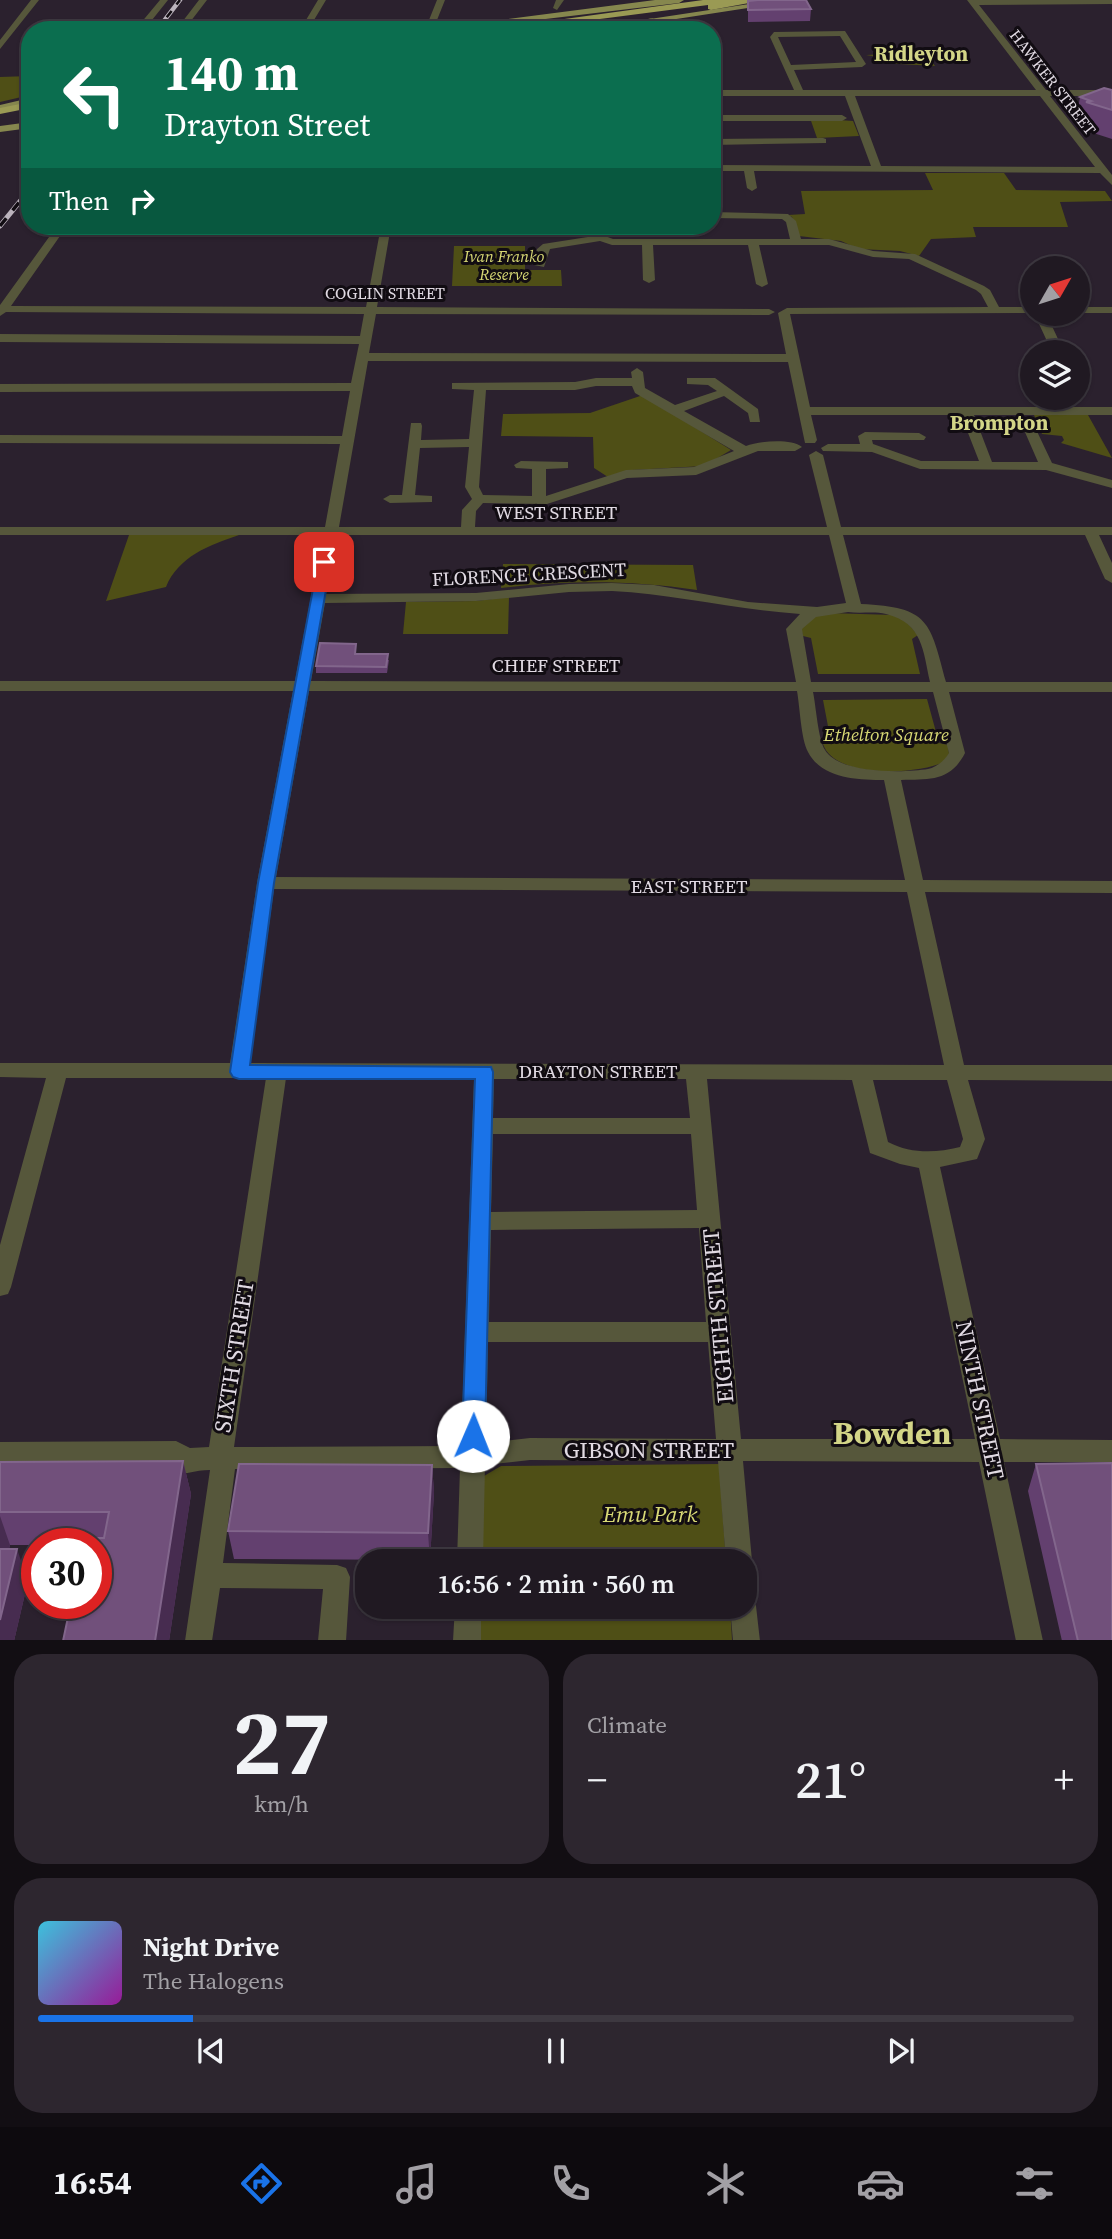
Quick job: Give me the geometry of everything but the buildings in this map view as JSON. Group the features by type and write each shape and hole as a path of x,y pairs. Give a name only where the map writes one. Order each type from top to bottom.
{"highway":[{"path":"557,21 725,0"},
{"path":"618,21 761,0"},
{"path":"0,109 21,105"},
{"path":"0,119 21,116"}],"main road":[{"path":"502,21 680,0"},
{"path":"675,21 795,0"},
{"path":"0,130 21,127"}],"street":[{"path":"0,46 35,0"},
{"path":"146,21 164,0"},
{"path":"187,21 203,0"},
{"path":"309,21 322,0"},
{"path":"433,21 441,0"},
{"path":"972,2 1112,2"},
{"name":"HAWKER STREET","path":"972,2 1112,183"},
{"path":"789,68 862,64 842,33 777,34 774,37 800,93"},
{"path":"721,93 1112,93"},
{"path":"849,93 877,168"},
{"path":"771,117 779,141"},
{"path":"721,118 842,118"},
{"path":"721,142 823,141"},
{"path":"721,168 1102,170"},
{"path":"748,168 752,188"},
{"path":"721,215 784,216 791,221 796,241"},
{"path":"1,310 55,235"},
{"path":"239,1072 266,883 384,235"},
{"path":"540,265 542,249 547,246 601,238 612,242 840,243 873,254 911,256 986,292 995,310"},
{"path":"647,242 649,280"},
{"path":"752,242 762,284"},
{"path":"966,281 980,310"},
{"name":"COGLIN STREET","path":"1,310 769,312"},
{"path":"810,440 783,313 795,310 1020,310"},
{"path":"1090,310 1112,310"},
{"path":"0,338 366,340"},
{"path":"363,357 553,372 637,382"},
{"path":"456,386 480,387 637,358 791,358"},
{"path":"637,358 639,390 744,451"},
{"path":"691,381 711,381 728,391 754,412 755,419"},
{"path":"0,388 357,387"},
{"path":"479,499 472,487 480,387"},
{"path":"674,410 728,391"},
{"path":"805,411 1112,411"},
{"path":"966,411 987,466"},
{"path":"914,422 923,451"},
{"path":"1027,423 1047,466"},
{"path":"408,499 416,426"},
{"path":"867,448 864,436 919,437"},
{"path":"0,439 347,440"},
{"path":"795,447 799,442 810,440 823,443 822,452 834,531 855,609"},
{"path":"414,443 475,443"},
{"path":"468,531 469,510 479,499 562,497 626,474 696,471 744,451 765,447 795,447 801,453 867,448 920,465 1047,466 1112,484"},
{"path":"521,465 563,465"},
{"path":"539,465 539,499"},
{"path":"390,499 427,499"},
{"name":"WEST STREET","path":"0,531 329,537 468,531 1112,531"},
{"path":"1090,531 1112,579"},
{"name":"FLORENCE CRESCENT","path":"317,599 476,597 569,588 612,587 654,589 748,606 815,611 886,610 903,614 918,622 925,631 939,687"},
{"path":"783,608 798,623"},
{"path":"815,611 794,629 816,751 831,766 857,775 891,775 933,774 951,764 957,752 939,687"},
{"name":"CHIEF STREET","path":"0,686 1112,687"},
{"path":"861,1073 878,1147 893,1156 928,1160 953,1159 970,1153 974,1139 955,1071 891,775"},
{"name":"EAST STREET","path":"266,883 1112,887"},
{"name":"DRAYTON STREET","path":"0,1070 1112,1073"},
{"path":"0,1287 58,1070"},
{"name":"EIGHTH STREET","path":"696,1071 738,1549"},
{"name":"SIXTH STREET","path":"198,1640 220,1500 223,1458 221,1445 277,1072"},
{"path":"470,1549 484,1072"},
{"path":"482,1126 701,1126"},
{"name":"NINTH STREET","path":"928,1160 1030,1640"},
{"path":"479,1221 709,1219"},
{"path":"475,1332 718,1332"},
{"name":"GIBSON STREET","path":"0,1466 177,1465 187,1459 223,1458 473,1457 530,1449 1112,1451"},
{"name":"GIBSON STREET","path":"0,1453 176,1452 187,1459"},
{"path":"208,1575 337,1577 332,1640"},
{"path":"467,1640 468,1619"},
{"path":"745,1619 747,1640"}],"green space":[{"path":"887,51 893,55 923,54 926,57 917,57 920,62 932,62 935,66 882,63 878,57 866,55 888,54"},
{"path":"21,76 21,97 0,102 0,77"},
{"path":"810,118 853,121 859,136 817,138"},
{"path":"925,173 1004,173 1016,190 1105,191 1112,201 1060,202 1068,227 973,227 976,237 931,239 919,256 900,251 859,249 841,241 799,236 792,217 788,215 805,214 801,191 933,190"},
{"name":"Ivan Franko Reserve","path":"454,246 525,246 525,270 561,270 562,286 452,286"},
{"path":"643,395 731,450 704,466 632,470 608,477 594,468 593,437 501,436 503,414 590,413"},
{"path":"1034,415 1088,415 1112,458 1061,443 1064,440 1062,436 1042,434"},
{"path":"129,535 239,535 206,548 186,560 166,587 106,601"},
{"path":"503,564 693,565 697,590 599,582 501,588"},
{"path":"509,597 508,634 403,634 406,602 476,601"},
{"name":"Ethelton Square","path":"828,613 894,615 904,619 918,635 912,639 920,674 818,674 811,638 803,636 801,629 815,616"},
{"name":"Ethelton Square","path":"927,699 939,743 948,745 949,754 944,762 915,770 859,769 830,755 823,744 831,742 823,700"},
{"name":"Emu Park","path":"719,1464 725,1549 480,1549 484,1476 501,1466"},
{"path":"478,1619 731,1619 732,1640 478,1640"}],"railway":[{"path":"164,21 180,0"},
{"path":"0,226 21,200"}],"district":[{"name":"Ridleyton","path":"921,54"},
{"name":"Brompton","path":"999,423"},
{"name":"Bowden","path":"892,1433"}],"route":[{"path":"324,562 266,883 239,1072 484,1072 473,1436"}]}
